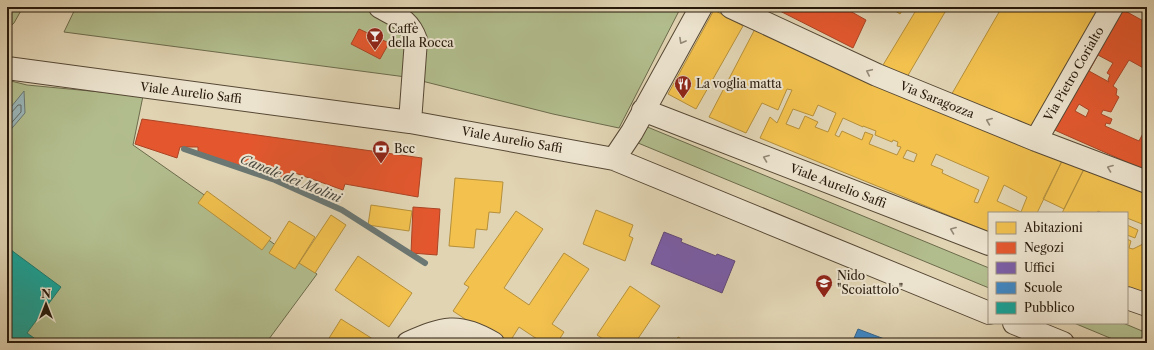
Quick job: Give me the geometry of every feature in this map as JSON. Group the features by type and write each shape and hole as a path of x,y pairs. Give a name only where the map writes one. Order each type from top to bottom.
{"street":[{"path":"380,7 406,21 416,40 410,122"},
{"path":"614,159 701,7"},
{"name":"Via Saragozza","path":"731,7 877,75 1036,140 1147,182"},
{"name":"Via Pietro Corialto","path":"1036,140 1112,7"},
{"name":"Viale Aurelio Saffi","path":"7,68 410,122 614,159 988,313"},
{"name":"Viale Aurelio Saffi","path":"643,110 988,244"},
{"path":"1128,298 1147,306"},
{"path":"1016,324 1062,343"},
{"path":"408,343 438,330 452,329 467,331 488,338"}],"green space":[{"path":"7,7 23,7 14,23 7,29"},
{"path":"76,7 681,7 619,128 553,114 406,77 64,32"},
{"path":"7,80 27,85 143,96 133,145 317,274 266,343 7,343"},
{"path":"645,126 988,268 988,288 638,143"},
{"path":"1076,324 1125,324 1147,333 1147,343 1122,343"}],"water":[{"path":"24,91 25,113 7,134 7,112"}],"building: Abitazioni":[{"path":"889,7 904,7 900,14"},
{"path":"918,7 948,7 907,77 883,65"},
{"path":"1002,7 1103,7 1033,130 950,97"},
{"path":"714,10 743,26 696,109 668,94"},
{"path":"756,27 1063,159 1037,212 1021,212 988,212 988,232 760,138 770,117 777,123 792,90 787,89 778,110 762,103 746,133 709,117","holes":["818,105 836,113 828,132 815,127 818,122 805,116 799,129 786,124 793,109 813,116","843,118 876,131 875,135 892,142 893,140 898,142 897,146 901,147 897,155 869,144 873,135 865,132 862,140 842,131 839,137 835,135","907,150 917,154 914,162 903,158","936,154 989,177 978,203 974,202 979,190 942,173 943,170 931,165","1004,185 1027,197 1021,212 997,201"]},
{"path":"1063,159 1084,169 1064,209 1043,199"},
{"path":"1084,169 1147,191 1147,228 1142,224 1128,218 1128,212 1062,212"},
{"path":"455,178 503,182 500,213 489,212 487,230 476,229 474,248 449,246"},
{"path":"207,191 271,238 262,250 198,203"},
{"path":"371,205 412,211 409,231 368,225"},
{"path":"596,210 633,225 629,236 633,238 625,261 583,244"},
{"path":"516,211 543,229 504,288 529,305 564,253 589,269 552,324 564,332 557,343 543,343 519,327 509,343 501,343 453,311 469,287 464,284"},
{"path":"331,215 346,225 315,273 299,263"},
{"path":"289,221 315,237 295,269 269,253"},
{"path":"1128,225 1138,230 1135,238 1128,235"},
{"path":"1128,240 1131,241 1129,248 1133,249 1145,243 1147,240 1147,296 1128,288"},
{"path":"358,256 412,293 389,327 335,290"},
{"path":"630,286 660,306 635,343 609,343 597,335"},
{"path":"341,319 376,341 375,343 326,343"},
{"path":"678,337 690,343 675,343"}],"building: Negozi":[{"path":"772,7 852,7 850,11 866,20 853,48"},
{"path":"1118,7 1147,23 1147,70 1129,60 1113,86 1117,89 1116,95 1119,97 1111,112 1103,110 1101,114 1112,119 1110,124 1106,123 1105,126 1139,141 1147,126 1147,171 1050,128","holes":["1098,55 1113,63 1107,73 1110,75 1108,80 1109,82 1089,71","1079,104 1089,110 1086,117 1075,111"]},
{"name":"Caffè della Rocca","path":"359,29 389,43 380,59 351,44"},
{"path":"142,119 422,158 418,197 345,184 343,190 295,173 291,181 246,162 242,168 198,152 198,147 180,147 177,158 135,144"},
{"path":"413,207 440,209 437,255 411,253"}],"building: Uffici":[{"path":"664,232 682,239 681,242 716,256 717,254 735,261 722,293 651,264"}],"building: Scuole":[{"path":"858,329 895,343 852,343"}],"building: Pubblico":[{"path":"7,247 61,287 27,333 41,343 7,343"}],"waterway":[{"name":"Canale dei Molini","path":"184,149 275,180 342,210 425,263"}],"place":[{"name":"Caffè della Rocca","path":"375,51"},
{"name":"La voglia matta","path":"683,99"},
{"name":"Bcc","path":"381,164"},
{"name":"Nido \"Scoiattolo\"","path":"824,298"}]}
